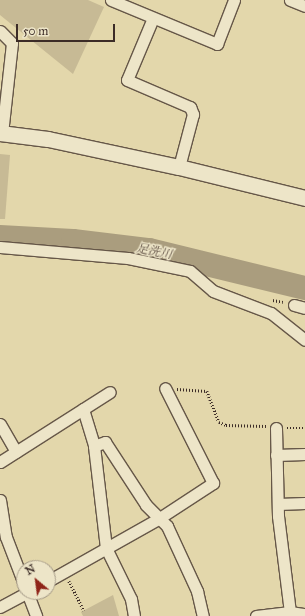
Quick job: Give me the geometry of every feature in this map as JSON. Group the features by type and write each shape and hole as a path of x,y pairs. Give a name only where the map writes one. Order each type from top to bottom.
{"street":[{"path":"111,0 217,44 234,0"},
{"path":"290,0 305,6"},
{"path":"153,18 127,80 190,107 193,114 180,167"},
{"path":"0,32 12,43 1,134 48,139 180,167 305,198"},
{"path":"0,247 128,258 190,271 213,290 271,313 305,340"},
{"path":"294,305 305,308"},
{"path":"56,576 158,519 213,483 165,388"},
{"path":"0,462 110,392"},
{"path":"83,409 94,446 106,548 131,600 134,616"},
{"path":"0,424 16,452"},
{"path":"276,428 278,504 290,612"},
{"path":"94,446 105,442 158,519 167,526 197,591 203,616"},
{"path":"276,454 305,454"},
{"path":"0,500 6,536 16,563"},
{"path":"278,504 305,503"},
{"path":"0,607 16,598"},
{"path":"30,600 36,616"},
{"path":"256,616 290,612 305,614"}],"path":[{"path":"165,388 207,392 219,422 226,425 240,427 251,424 276,428 305,428"},
{"path":"64,572 84,610"}],"shaded area":[{"path":"0,0 88,0 104,7 73,74 0,15"},
{"path":"0,154 10,155 5,219 0,219"},
{"path":"113,595 119,616 83,616 81,612"}],"waterway":[{"name":"足洗川","path":"0,237 73,241 149,250 305,288"}]}
